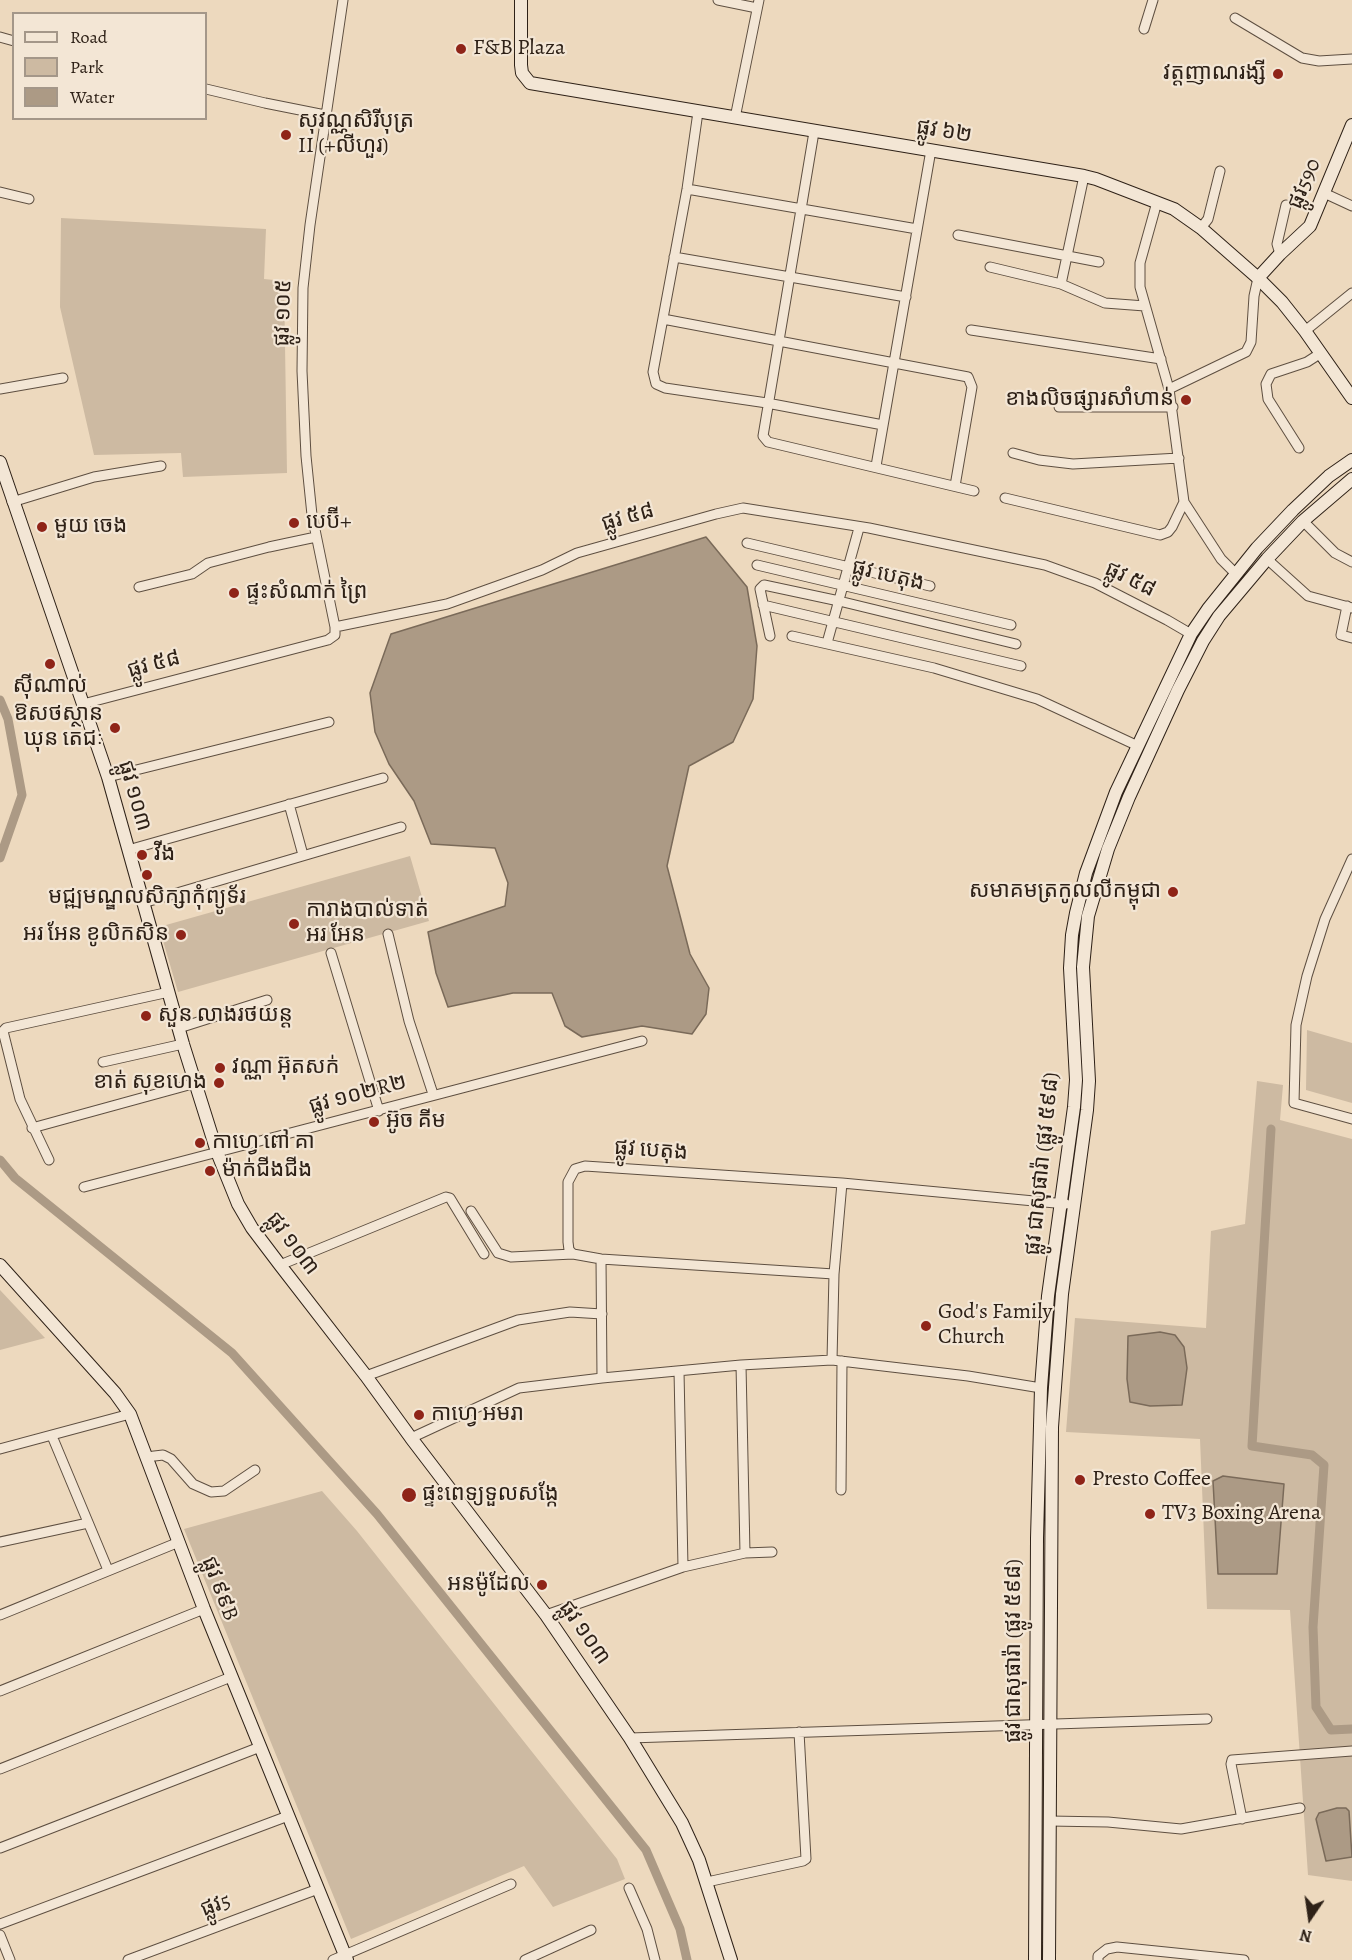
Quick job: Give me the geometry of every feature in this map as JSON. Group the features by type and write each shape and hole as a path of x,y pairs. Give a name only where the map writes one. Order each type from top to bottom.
{"street":[{"name":"ផ្លូវ ១០៥","path":"335,627 316,537 306,456 302,370 303,288 325,115 343,0"},
{"name":"ផ្លូវ ៦២","path":"521,0 521,64 522,73 530,83 1084,176 1174,209 1201,228 1258,278 1305,331 1352,398"},
{"path":"718,0 758,4 735,118"},
{"path":"1144,29 1153,0"},
{"path":"1234,18 1302,58 1319,61 1352,59"},
{"path":"207,89 265,104 325,115"},
{"path":"698,112 687,189 653,372 656,384 665,388 767,403 883,425"},
{"name":"ផ្លូវ590","path":"1258,278 1310,226 1351,129"},
{"path":"814,132 763,436 768,442 974,491"},
{"path":"876,466 931,150"},
{"path":"1201,228 1208,219 1220,171"},
{"path":"1061,284 1084,176"},
{"path":"687,189 917,229"},
{"path":"0,192 29,199"},
{"path":"1324,193 1352,206"},
{"path":"1157,202 1140,263 1140,287 1170,389 1184,502 1221,559 1235,573"},
{"path":"1280,254 1277,244 1286,205"},
{"path":"958,235 1099,262"},
{"path":"674,257 789,275 906,297"},
{"path":"990,267 1061,284 1105,303 1145,306"},
{"path":"1170,389 1246,352 1251,342 1254,296 1258,278"},
{"path":"1305,331 1352,293"},
{"path":"663,319 968,377 972,387 955,486"},
{"path":"971,330 1161,359"},
{"path":"1299,448 1268,399 1266,384 1271,374 1307,362 1321,353"},
{"path":"0,389 63,378"},
{"path":"1059,407 1173,407"},
{"path":"1013,453 1039,460 1073,464 1179,458"},
{"name":"ផ្លូវ ជាសុផារ៉ា (ផ្លូវ ៥៩៨)","path":"1035,1960 1041,1388 1049,1293 1076,1080 1070,968 1072,934 1086,873 1116,792 1191,634 1235,573 1293,510 1329,476 1352,460"},
{"name":"ផ្លូវ ១០៣","path":"0,462 108,777 183,1044 217,1152 238,1204 280,1265 546,1615 630,1738 682,1823 707,1882 731,1960"},
{"path":"12,502 94,477 161,466"},
{"name":"ផ្លូវ ជាសុផារ៉ា (ផ្លូវ ៥៩៨)","path":"1049,1960 1052,1427 1060,1317 1089,1081 1083,1002 1085,936 1100,875 1129,797 1203,641 1224,610 1267,559 1303,521 1352,479"},
{"path":"1005,498 1160,535 1168,532 1172,527 1184,502"},
{"name":"ផ្លូវ ៥៨","path":"83,704 328,640 335,635 335,627 447,604 531,574 577,553 743,508 869,528 1045,565 1095,583 1191,634"},
{"path":"1303,521 1335,553 1352,562"},
{"path":"827,644 859,528"},
{"path":"139,587 192,574 208,563 316,537"},
{"path":"747,543 930,586"},
{"path":"1267,559 1308,596 1349,607 1341,635 1352,638"},
{"name":"ផ្លូវ បេតុង","path":"757,565 1011,625"},
{"path":"770,636 760,589 764,585 839,600 1016,644"},
{"path":"764,605 1021,666"},
{"path":"977,634 982,618"},
{"path":"792,636 934,668 1037,699 1138,746"},
{"path":"108,777 330,722"},
{"path":"128,850 383,778"},
{"path":"289,804 303,855"},
{"path":"143,903 401,826"},
{"path":"1352,859 1325,919 1307,976 1296,1025 1294,1103 1352,1119"},
{"path":"388,934 410,1021 433,1094"},
{"path":"331,953 379,1111"},
{"path":"49,1160 20,1099 3,1031 6,1028 169,992"},
{"path":"179,1028 267,1000"},
{"name":"ផ្លូវ ១០២R២","path":"84,1187 642,1041"},
{"path":"103,1062 183,1044"},
{"path":"32,1128 196,1083"},
{"name":"ផ្លូវ បេតុង","path":"573,1254 569,1250 568,1242 568,1182 575,1169 585,1166 842,1183 1074,1205"},
{"path":"832,1360 834,1275 842,1183"},
{"path":"280,1265 446,1197 450,1198 484,1254"},
{"path":"471,1211 498,1253 511,1257 573,1254 601,1259 834,1275"},
{"path":"601,1259 602,1378"},
{"name":"ផ្លូវ ៩៩B","path":"0,1265 115,1393 130,1414 204,1609 318,1889 342,1958"},
{"path":"366,1376 518,1320 570,1312 602,1314"},
{"path":"411,1438 519,1388 741,1365 832,1360 968,1376 1041,1388"},
{"path":"841,1490 842,1361"},
{"path":"741,1365 745,1553"},
{"path":"679,1371 683,1568"},
{"path":"0,1449 130,1414"},
{"path":"52,1436 108,1570"},
{"path":"146,1457 155,1455 171,1459 193,1484 211,1492 224,1491 255,1470"},
{"path":"1038,1507 1051,1508"},
{"path":"0,1542 88,1523"},
{"path":"0,1615 179,1542"},
{"path":"546,1615 683,1568 745,1553 771,1552"},
{"path":"0,1691 204,1609"},
{"path":"0,1769 231,1677"},
{"path":"630,1738 1207,1719"},
{"path":"707,1882 803,1862 806,1859 799,1732"},
{"path":"0,1848 260,1747"},
{"path":"1242,1819 1232,1760 1352,1751"},
{"path":"1049,1821 1108,1822 1181,1829 1300,1808"},
{"path":"0,1924 288,1816"},
{"path":"1035,1875 1049,1875"},
{"path":"342,1958 511,1884"},
{"path":"629,1888 647,1929 655,1960"},
{"name":"ផ្លូវ5","path":"128,1960 318,1889"},
{"path":"525,1960 591,1930"},
{"path":"0,1935 10,1960"},
{"path":"1098,1960 1098,1956 1117,1947 1244,1960"}],"green space":[{"path":"61,218 266,229 264,279 284,281 287,473 183,477 181,453 94,455 60,307"},
{"name":"ការាងបាល់ទាត់ អរ អែន","path":"410,856 429,921 178,992 159,927"},
{"path":"1307,1030 1352,1043 1352,1103 1306,1090"},
{"path":"1257,1081 1283,1085 1280,1120 1352,1139 1352,1881 1308,1875 1290,1610 1207,1609 1200,1439 1066,1432 1075,1318 1206,1328 1211,1231 1245,1224"},
{"path":"0,1290 45,1338 0,1350"},
{"path":"322,1491 357,1531 617,1859 625,1879 553,1907 524,1866 351,1939 184,1529"}],"water":[{"path":"706,537 747,587 757,646 753,699 733,742 689,766 667,866 690,954 709,988 706,1014 692,1034 642,1026 582,1037 565,1026 552,993 513,993 448,1007 436,973 428,932 505,906 508,883 495,848 431,844 414,801 389,764 375,732 370,693 391,634"},
{"path":"1160,1332 1175,1335 1184,1347 1187,1368 1182,1405 1150,1406 1130,1402 1127,1379 1128,1336"},
{"path":"1223,1476 1284,1484 1277,1574 1218,1574 1213,1481"},
{"path":"1346,1808 1349,1811 1352,1857 1326,1861 1316,1819 1319,1813"}],"waterway":[{"path":"0,700 8,719 22,795 0,858"},
{"path":"1271,1129 1252,1446 1312,1455 1324,1465 1313,1627 1316,1707 1331,1730 1352,1729"},
{"path":"0,1160 15,1178 232,1353 377,1514 646,1850 680,1929 687,1960"}],"place":[{"name":"F&B Plaza","path":"461,49"},
{"name":"វត្តញាណរង្សី","path":"1278,74"},
{"name":"សុវណ្ណសិរីបុត្រ II (+លីហួរ)","path":"286,135"},
{"name":"ខាងលិចផ្សារសាំហាន់","path":"1186,400"},
{"name":"បេប៊ី+","path":"294,523"},
{"name":"មួយ ចេង","path":"42,527"},
{"name":"ផ្ទះសំណាក់ ព្រៃ","path":"234,593"},
{"name":"ស៊ីណាល់","path":"50,664"},
{"name":"ឱសថស្ថាន ឃុន តេជៈ","path":"115,728"},
{"name":"វីង","path":"142,855"},
{"name":"មជ្ឍមណ្ឌលសិក្សាកុំព្យូទ័រ","path":"147,875"},
{"name":"សមាគមត្រកូលលីកម្ពុជា","path":"1173,892"},
{"name":"ការាងបាល់ទាត់ អរ អែន","path":"294,924"},
{"name":"អរ អែន ខូលិកសិន","path":"181,935"},
{"name":"សួន លាងរថយន្ត","path":"146,1016"},
{"name":"វណ្ណា អ៊ុតសក់","path":"220,1068"},
{"name":"ខាត់ សុខហេង","path":"219,1083"},
{"name":"អ៊ូច គីម","path":"374,1122"},
{"name":"កាហ្វេ ពៅ គា","path":"200,1143"},
{"name":"ម៉ាក់ជីងជីង","path":"210,1171"},
{"name":"God's Family Church","path":"926,1326"},
{"name":"កាហ្វេ អមរា","path":"419,1415"},
{"name":"Presto Coffee","path":"1080,1480"},
{"name":"ផ្ទះពេទ្យទួលសង្កែ","path":"409,1495"},
{"name":"TV3 Boxing Arena","path":"1150,1514"},
{"name":"អនម៉ូដែល","path":"542,1585"}]}
